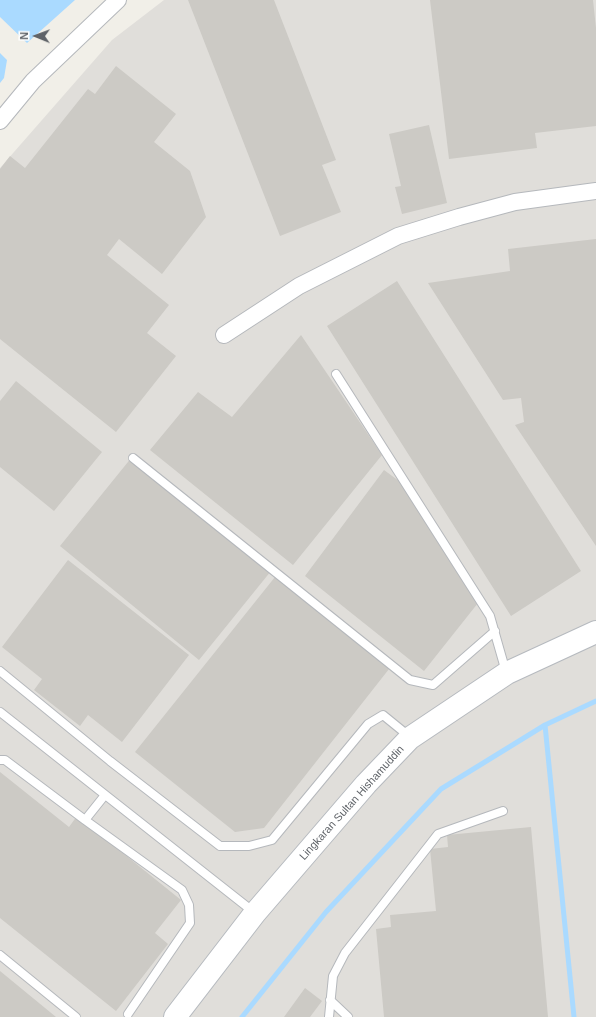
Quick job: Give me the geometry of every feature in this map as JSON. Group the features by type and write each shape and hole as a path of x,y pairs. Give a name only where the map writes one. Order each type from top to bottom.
{"street":[{"path":"0,121 33,81 118,0"},
{"path":"224,335 299,286 398,236 459,216 515,202 596,191"},
{"name":"Lingkaran Sultan Hishamuddin","path":"175,1017 256,914 366,784 410,738 507,673 596,632"}],"lane":[{"path":"336,374 490,616 507,673"},
{"path":"133,458 410,680 433,685 494,631"},
{"path":"0,671 110,761 220,846 249,846 272,840 368,724 383,715 410,738"},
{"path":"0,712 256,914"},
{"path":"0,760 5,760 182,890 189,905 190,923 128,1014"},
{"path":"86,820 104,795"},
{"path":"329,1017 333,976 345,953 438,834 503,810"},
{"path":"0,955 76,1017"},
{"path":"330,1000 348,1017"}],"shaded area":[{"path":"164,0 596,0 596,1017 0,1017 0,168 112,40"}],"water":[{"path":"0,0 75,0 27,43 0,17"},
{"path":"0,53 7,60 4,78 0,83"}],"building":[{"path":"188,0 274,0 336,160 322,165 341,212 280,236"},
{"path":"430,0 593,0 596,28 596,126 535,133 537,148 449,159"},
{"path":"116,66 176,114 154,142 190,171 206,217 162,274 119,239 107,255 169,305 147,333 176,356 116,432 0,339 0,169 10,156 25,168 88,89 95,94"},
{"path":"429,125 447,203 402,214 395,187 401,186 389,134"},
{"path":"596,239 596,546 515,425 524,422 521,398 503,400 428,283 510,271 508,249"},
{"path":"397,281 581,571 511,616 327,326"},
{"path":"301,335 382,455 293,565 150,450 198,392 232,417"},
{"path":"16,381 102,452 54,511 0,467 0,401"},
{"path":"132,457 271,571 199,660 60,546"},
{"path":"384,470 403,484 478,603 424,671 305,576"},
{"path":"68,560 189,655 122,742 88,715 80,726 34,690 42,679 2,647"},
{"path":"275,577 389,669 264,828 235,832 135,752"},
{"path":"0,772 69,827 77,816 181,900 155,933 168,944 116,1011 0,918"},
{"path":"531,827 548,1017 384,1017 376,929 391,927 390,915 436,911 430,849 448,847 447,835"},
{"path":"0,971 56,1017 0,1017"},
{"path":"305,988 322,1001 310,1017 284,1017"}],"waterway":[{"path":"242,1017 326,912 441,789 545,725 596,701"},
{"path":"545,725 574,1017"}]}
